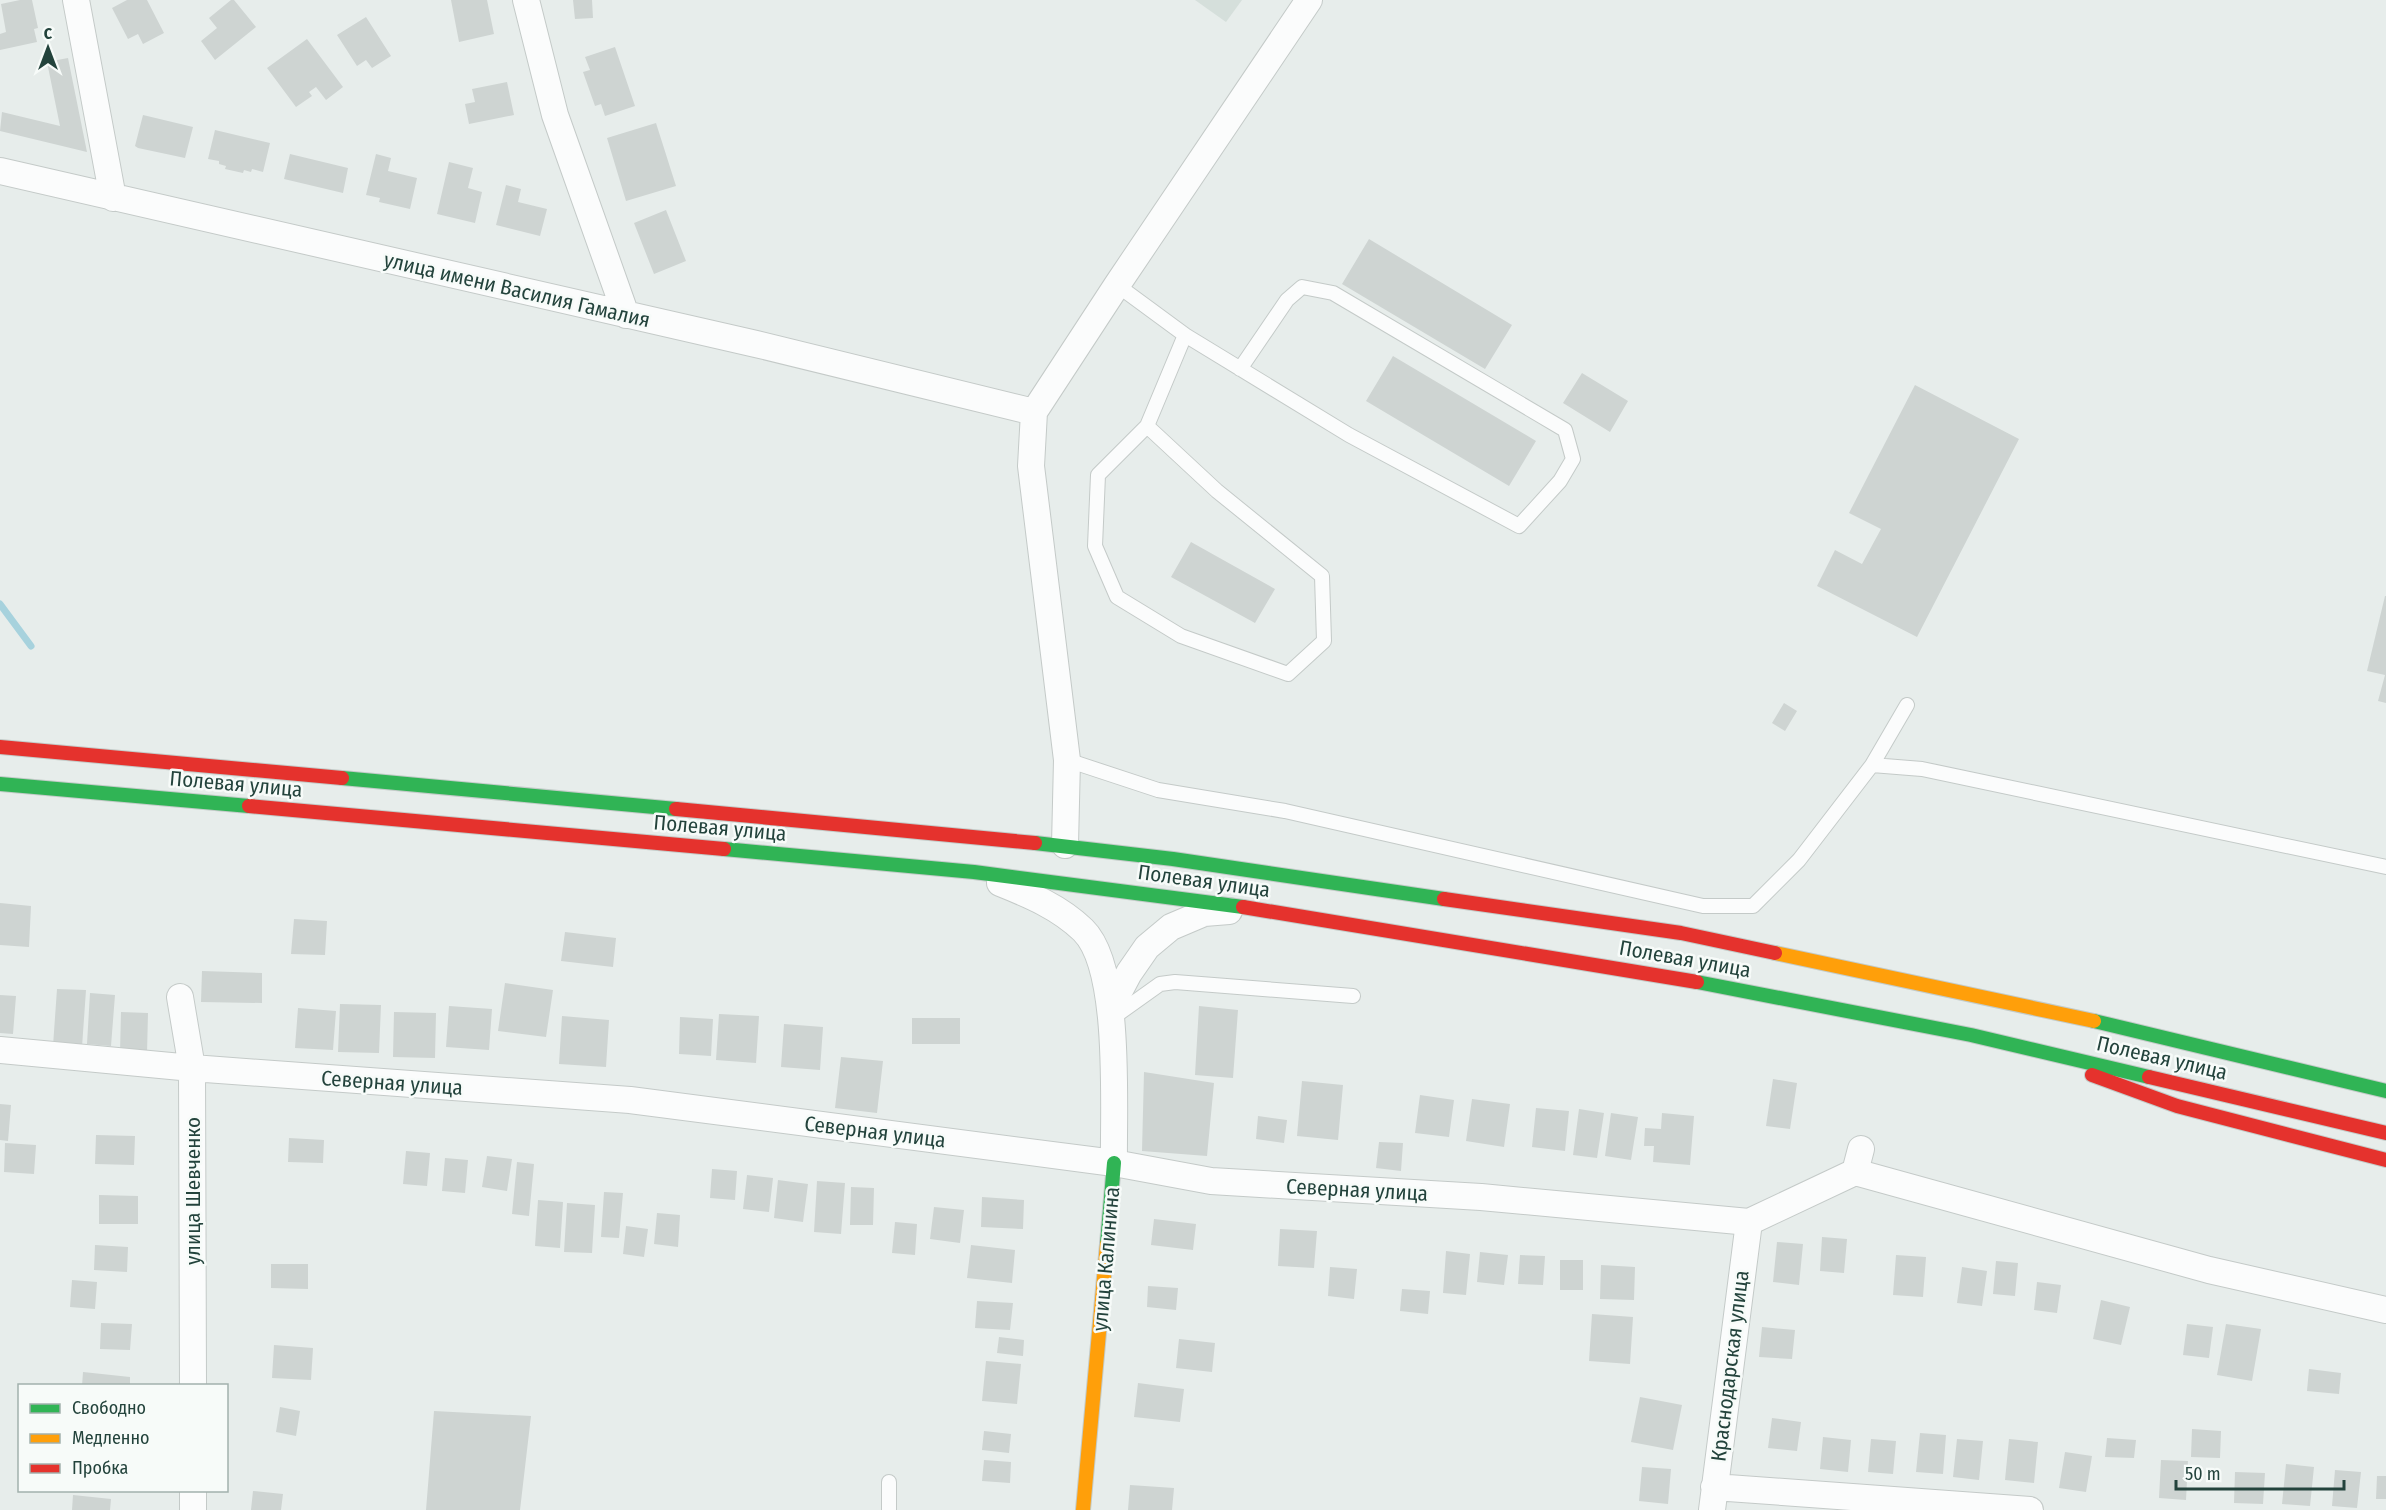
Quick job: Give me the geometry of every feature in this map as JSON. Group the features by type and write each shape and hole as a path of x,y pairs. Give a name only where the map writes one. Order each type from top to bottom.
{"main road":[{"name":"Полевая улица","path":"0,747 1065,845 1173,859 1681,933 2101,1023 2386,1091"},
{"name":"Полевая улица","path":"0,784 974,872 1260,909 1748,991 2006,1043 2386,1132"},
{"path":"2006,1043 2177,1106 2386,1160"},
{"name":"улица Калинина","path":"1083,1510 1114,1163"}],"street":[{"path":"76,0 113,198"},
{"path":"526,0 555,115 626,315"},
{"path":"1065,845 1067,760 1031,466 1034,412 1309,0"},
{"name":"улица имени Василия Гамалия","path":"0,171 756,344 1034,412"},
{"name":"улица Калинина","path":"974,872 1046,902 1084,932 1101,960 1111,1013 1114,1163"},
{"path":"1111,1013 1129,973 1147,947 1171,927 1204,913 1260,909"},
{"name":"улица Шевченко","path":"180,998 192,1068 193,1384"},
{"name":"Северная улица","path":"0,1050 192,1068 630,1100 1114,1163 1211,1181 1481,1197 1749,1222"},
{"path":"1749,1222 1858,1161 2209,1270 2386,1310"},
{"name":"Краснодарская улица","path":"1713,1498 1749,1222"},
{"path":"193,1492 193,1510"},
{"path":"1713,1498 2030,1510"}],"lane":[{"path":"1117,285 1185,335 1240,369 1349,435 1519,526 1560,481 1573,459 1565,430 1333,293 1302,287 1287,300 1240,369"},
{"path":"1147,426 1217,491 1322,576 1324,641 1288,674 1181,636 1117,597 1095,546 1098,475 1147,426 1185,335"},
{"path":"1067,760 1158,790 1285,811 1703,906 1753,906 1799,860 1872,765 1907,705"},
{"path":"1872,765 1922,769 2386,867"},
{"path":"1111,1013 1160,984 1174,982 1353,996"},
{"path":"889,1482 889,1510"}],"shaded area":[{"path":"1195,0 1242,0 1226,22"}],"building":[{"path":"32,0 38,28 34,29 37,42 0,50 0,34 6,32 1,4"},
{"path":"127,0 147,0 164,33 143,44 138,34 128,39 112,8"},
{"path":"234,0 256,27 215,60 201,41 217,28 209,18"},
{"path":"451,0 487,0 494,34 459,42"},
{"path":"573,0 592,0 593,18 575,19"},
{"path":"366,17 391,56 372,68 366,60 357,66 337,35"},
{"path":"307,39 343,87 326,100 316,87 309,92 312,96 296,107 267,68"},
{"path":"615,47 635,106 605,116 601,104 595,106 583,72 590,70 585,57"},
{"path":"68,58 87,152 0,131 2,112 60,126 47,62"},
{"path":"507,82 514,115 469,124 465,104 475,102 472,89"},
{"path":"143,115 193,127 185,158 135,146"},
{"path":"656,123 676,186 626,201 607,138"},
{"path":"215,130 270,143 263,172 252,169 251,172 244,170 243,173 225,169 226,166 219,164 219,161 208,159"},
{"path":"290,154 348,168 343,193 284,179"},
{"path":"376,154 391,158 388,171 417,178 410,209 379,202 380,198 366,195"},
{"path":"449,162 473,168 468,188 482,192 475,223 437,214"},
{"path":"506,185 521,189 518,202 547,209 540,236 496,225"},
{"path":"666,210 686,261 654,274 634,223"},
{"path":"1369,239 1512,325 1485,369 1342,284"},
{"path":"1393,356 1536,441 1509,486 1366,401"},
{"path":"1582,373 1628,401 1610,432 1563,403"},
{"path":"1915,385 2019,439 1917,637 1817,586 1835,550 1862,564 1881,529 1849,513"},
{"path":"1191,542 1275,589 1255,623 1171,577"},
{"path":"2385,596 2386,703 2378,701 2385,675 2367,671"},
{"path":"1784,703 1797,711 1785,731 1772,723"},
{"path":"0,903 31,906 29,947 0,945"},
{"path":"294,919 327,921 325,955 291,954"},
{"path":"565,932 616,938 613,967 561,961"},
{"path":"202,971 262,973 262,1003 201,1002"},
{"path":"505,983 553,990 546,1037 498,1031"},
{"path":"57,989 86,990 82,1047 53,1046"},
{"path":"90,993 115,995 111,1046 87,1044"},
{"path":"0,995 16,996 13,1034 0,1033"},
{"path":"340,1004 381,1005 379,1053 338,1052"},
{"path":"449,1006 492,1009 489,1050 446,1047"},
{"path":"1199,1006 1238,1010 1233,1078 1195,1075"},
{"path":"298,1008 336,1011 333,1050 295,1048"},
{"path":"121,1012 148,1013 147,1054 120,1053"},
{"path":"394,1012 436,1013 435,1058 393,1057"},
{"path":"719,1014 759,1016 756,1063 716,1060"},
{"path":"562,1016 609,1020 606,1067 559,1064"},
{"path":"680,1017 713,1019 711,1056 679,1054"},
{"path":"912,1018 960,1018 960,1044 912,1044"},
{"path":"784,1024 823,1027 820,1070 781,1067"},
{"path":"841,1057 883,1061 877,1113 835,1108"},
{"path":"1144,1072 1214,1083 1207,1156 1142,1151"},
{"path":"1773,1079 1797,1083 1790,1129 1766,1126"},
{"path":"1302,1081 1343,1085 1338,1140 1297,1136"},
{"path":"1420,1095 1454,1100 1449,1137 1415,1133"},
{"path":"1472,1099 1510,1104 1504,1147 1466,1141"},
{"path":"0,1104 11,1105 8,1141 0,1140"},
{"path":"1536,1108 1569,1111 1565,1151 1532,1147"},
{"path":"1579,1109 1604,1113 1597,1158 1573,1155"},
{"path":"1611,1113 1638,1117 1631,1160 1605,1156"},
{"path":"1662,1113 1694,1116 1690,1165 1653,1162 1654,1146 1644,1146 1645,1128 1661,1129"},
{"path":"1258,1116 1287,1120 1284,1143 1256,1139"},
{"path":"96,1135 135,1136 134,1165 95,1164"},
{"path":"289,1138 324,1140 323,1163 288,1162"},
{"path":"1379,1142 1403,1143 1401,1171 1376,1168"},
{"path":"5,1143 36,1145 34,1174 4,1172"},
{"path":"406,1151 430,1153 427,1186 403,1184"},
{"path":"487,1156 512,1159 507,1191 482,1187"},
{"path":"445,1158 468,1160 465,1193 442,1191"},
{"path":"517,1162 534,1164 529,1216 512,1214"},
{"path":"712,1169 737,1171 735,1200 710,1198"},
{"path":"747,1175 773,1178 769,1212 743,1209"},
{"path":"778,1180 808,1184 803,1222 774,1218"},
{"path":"817,1181 845,1183 841,1234 814,1232"},
{"path":"851,1187 874,1188 873,1225 850,1225"},
{"path":"604,1192 623,1193 619,1238 601,1237"},
{"path":"99,1195 138,1196 138,1224 99,1224"},
{"path":"982,1197 1024,1200 1023,1229 981,1227"},
{"path":"538,1200 563,1202 560,1248 535,1246"},
{"path":"567,1203 595,1205 592,1253 564,1252"},
{"path":"934,1207 964,1210 960,1243 930,1239"},
{"path":"657,1213 680,1215 678,1247 654,1244"},
{"path":"1154,1219 1196,1224 1193,1250 1151,1245"},
{"path":"895,1222 917,1224 915,1255 892,1253"},
{"path":"626,1226 648,1229 644,1257 623,1254"},
{"path":"1280,1229 1317,1231 1314,1268 1278,1266"},
{"path":"1822,1237 1847,1239 1844,1273 1820,1271"},
{"path":"1777,1242 1803,1244 1799,1285 1773,1282"},
{"path":"95,1245 128,1247 127,1272 94,1270"},
{"path":"971,1245 1015,1250 1012,1283 967,1278"},
{"path":"1446,1251 1470,1254 1466,1295 1443,1293"},
{"path":"1480,1252 1508,1255 1504,1285 1477,1282"},
{"path":"1520,1255 1545,1256 1543,1285 1518,1284"},
{"path":"1896,1255 1926,1257 1923,1297 1893,1295"},
{"path":"1560,1260 1583,1260 1583,1290 1560,1290"},
{"path":"1996,1261 2018,1263 2015,1296 1993,1294"},
{"path":"271,1264 308,1264 308,1289 271,1288"},
{"path":"1601,1265 1635,1267 1634,1300 1600,1299"},
{"path":"1330,1267 1357,1269 1354,1299 1328,1296"},
{"path":"1962,1267 1987,1271 1982,1306 1957,1303"},
{"path":"72,1280 97,1282 95,1309 70,1307"},
{"path":"2037,1282 2061,1285 2057,1313 2034,1310"},
{"path":"1148,1286 1178,1288 1176,1310 1147,1307"},
{"path":"1402,1289 1430,1291 1428,1314 1400,1311"},
{"path":"2101,1300 2130,1307 2121,1345 2093,1339"},
{"path":"977,1301 1013,1303 1010,1330 975,1328"},
{"path":"1592,1314 1633,1317 1630,1364 1589,1361"},
{"path":"101,1323 132,1324 130,1350 100,1349"},
{"path":"2187,1324 2213,1327 2209,1358 2183,1355"},
{"path":"2226,1324 2261,1329 2252,1381 2217,1375"},
{"path":"1762,1327 1795,1330 1792,1359 1759,1357"},
{"path":"999,1337 1024,1340 1023,1356 997,1353"},
{"path":"1179,1339 1215,1343 1212,1372 1176,1368"},
{"path":"274,1345 313,1348 311,1380 272,1378"},
{"path":"986,1361 1021,1364 1017,1404 982,1401"},
{"path":"2309,1369 2341,1373 2339,1394 2307,1391"},
{"path":"83,1372 130,1377 130,1384 82,1384"},
{"path":"1138,1383 1184,1389 1180,1422 1134,1417"},
{"path":"1640,1397 1682,1405 1673,1450 1631,1442"},
{"path":"280,1407 300,1411 296,1436 276,1432"},
{"path":"434,1411 531,1416 520,1510 426,1510"},
{"path":"1772,1418 1801,1422 1797,1451 1768,1448"},
{"path":"2192,1429 2221,1431 2220,1458 2191,1457"},
{"path":"984,1431 1011,1434 1009,1453 982,1450"},
{"path":"1920,1433 1946,1435 1943,1474 1916,1472"},
{"path":"1823,1437 1851,1440 1848,1472 1820,1469"},
{"path":"2107,1438 2136,1440 2134,1458 2105,1457"},
{"path":"1871,1439 1896,1441 1893,1474 1868,1472"},
{"path":"1957,1439 1983,1441 1979,1480 1953,1477"},
{"path":"2009,1439 2038,1442 2034,1483 2005,1480"},
{"path":"2065,1452 2092,1456 2086,1492 2059,1488"},
{"path":"984,1460 1011,1462 1010,1483 982,1481"},
{"path":"2161,1460 2188,1461 2186,1500 2159,1498"},
{"path":"2286,1464 2314,1467 2310,1506 2282,1504"},
{"path":"1642,1467 1671,1469 1668,1504 1639,1501"},
{"path":"2335,1470 2361,1472 2357,1508 2332,1506"},
{"path":"2235,1472 2265,1473 2263,1504 2234,1503"},
{"path":"2377,1476 2386,1476 2386,1499 2376,1499"},
{"path":"1130,1485 1174,1488 1172,1510 1128,1510"},
{"path":"253,1491 283,1494 281,1510 251,1510"},
{"path":"73,1495 111,1499 110,1510 72,1510"}],"waterway":[{"path":"0,604 31,646"}],"traffic: fast":[{"path":"342,778 676,809"},
{"path":"0,784 249,806"},
{"path":"1035,843 1173,859 1444,899"},
{"path":"724,849 974,872 1243,907"},
{"path":"1697,982 1971,1035 2149,1077"},
{"path":"2094,1021 2386,1091"},
{"path":"1107,1244 1114,1163"}],"traffic: slow":[{"path":"1775,953 2094,1021"},
{"path":"1083,1510 1107,1244"}],"traffic: jam":[{"path":"0,747 342,778"},
{"path":"249,806 724,849"},
{"path":"676,809 1035,843"},
{"path":"1444,899 1681,933 1775,953"},
{"path":"1243,907 1697,982"},
{"path":"2092,1075 2177,1106 2386,1160"},
{"path":"2149,1077 2386,1133"}]}
